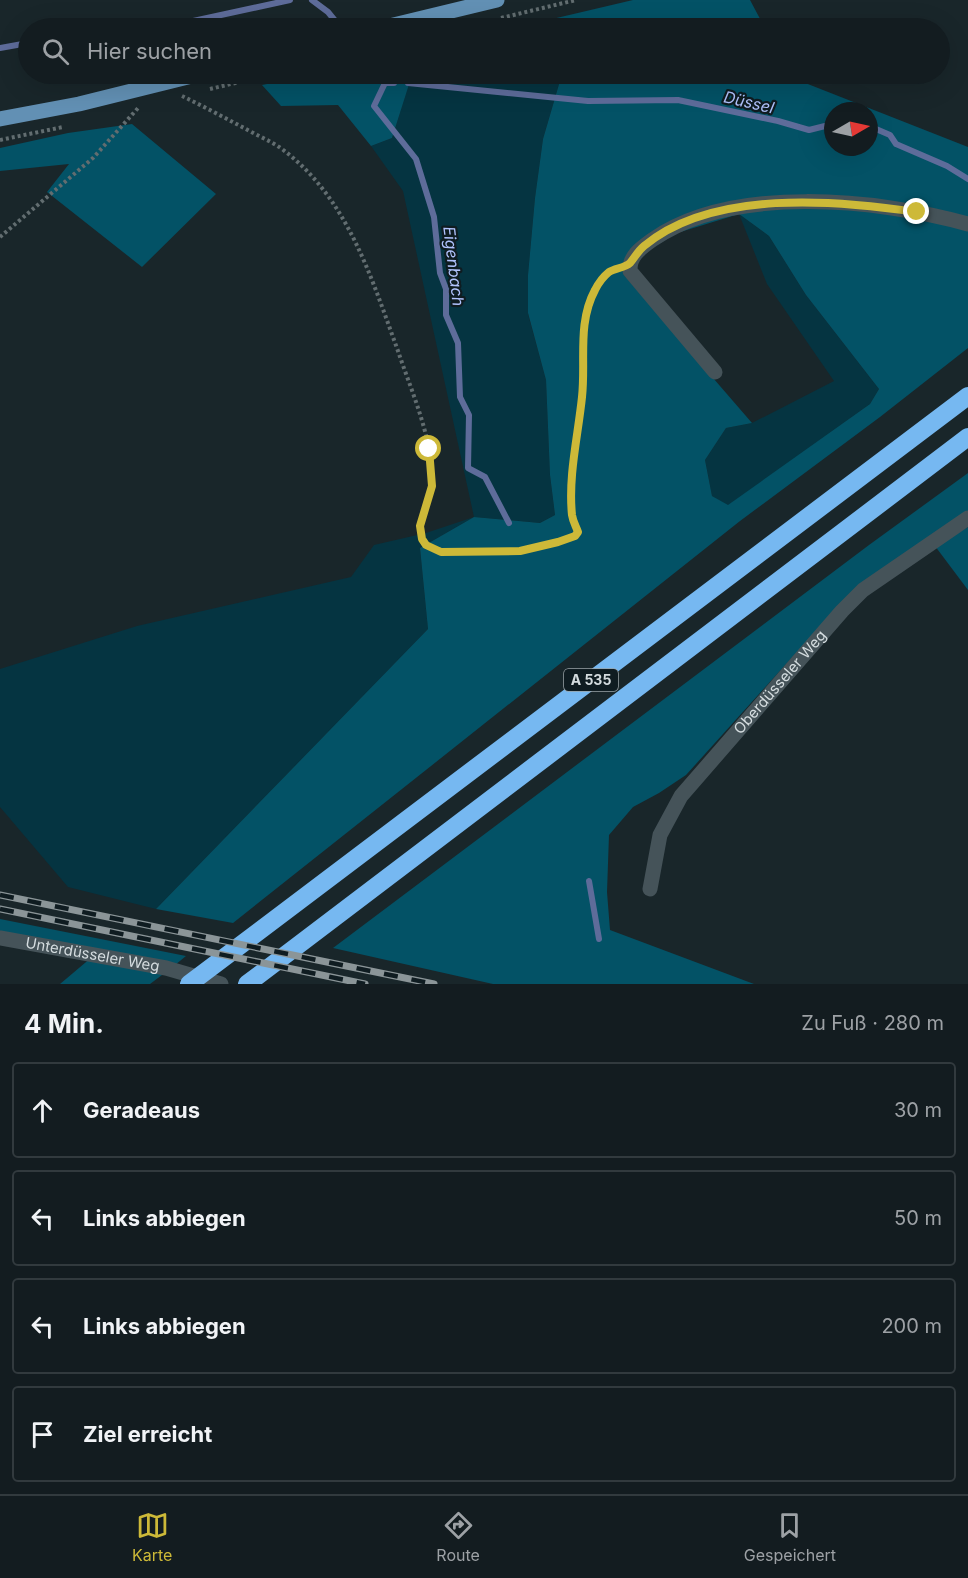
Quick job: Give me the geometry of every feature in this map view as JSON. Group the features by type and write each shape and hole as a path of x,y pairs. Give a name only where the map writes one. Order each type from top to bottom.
{"highway":[{"name":"A 535","path":"189,984 968,396"},
{"name":"A 535","path":"247,984 968,437"}],"main road":[{"path":"422,18 497,0"},
{"path":"0,120 80,104 159,84"}],"street":[{"path":"716,372 633,277 629,264 635,254 668,230 713,213 741,207 810,201 917,212 968,224"},
{"name":"Oberdüsseler Weg","path":"650,889 660,835 681,796 842,611 863,590 968,518"},
{"name":"Unterdüsseler Weg","path":"0,938 166,968 221,984"}],"path":[{"path":"502,18 576,0"},
{"path":"0,237 93,158 140,106 155,85 182,96 279,147 310,174 332,200 345,220 362,255 418,410 429,449 432,486 422,519 421,533 426,545 441,552 520,551 558,542 575,536 578,532 572,516 572,501 575,443 583,383 586,319 592,296 600,282 609,272 629,264"}],"shaded area":[{"path":"633,0 750,0 760,18 556,18"},
{"path":"409,84 559,84 543,139 528,275 528,314 546,380 550,475 555,515 540,523 474,517 403,191 371,146 392,138"},
{"path":"409,84 392,138 371,146 338,105 281,106 262,85"},
{"path":"559,84 808,84 854,102 824,102 824,156 878,156 878,112 968,147 968,348 740,521 233,923 156,909 428,629 420,548 474,517 540,523 555,515 550,475 546,380 528,313 528,275 543,139","holes":["739,214 769,236 806,295 879,389 870,404 728,505 712,496 705,460 726,428 752,423 624,275 623,262 642,254 677,233"]},
{"path":"132,124 216,194 142,267 47,192 69,164 0,171 0,148 68,133"},
{"path":"739,214 769,236 806,295 879,389 870,404 728,506 712,496 705,460 726,428 752,423 834,381 767,284"},
{"path":"968,473 968,513 797,652 686,775 633,807 609,835 607,892 610,930 754,984 493,984 333,948 869,545"},
{"path":"474,517 420,548 428,629 156,909 68,887 0,807 0,669 137,626 351,577 374,545 426,533"},
{"path":"968,527 968,590 935,546"},
{"path":"0,919 186,956 175,965 0,934"},
{"path":"92,957 166,972 150,984 60,984"}],"waterway":[{"name":"Düssel","path":"207,18 290,0"},
{"name":"Düssel","path":"312,0 333,18"},
{"name":"Düssel","path":"0,48 18,45"},
{"name":"Eigenbach","path":"385,84 374,106 416,159 434,217 440,273 446,289 446,315 458,343 460,397 469,415 468,468 485,477 509,523"},
{"name":"Düssel","path":"418,84 588,101 678,100 778,121 809,130 824,126"},
{"name":"Düssel","path":"878,130 890,135 896,144 947,166 968,179"},
{"name":"Eigenbach","path":"589,881 599,939"}],"railway":[{"path":"0,895 434,984"},
{"path":"0,909 365,984"}],"route":[{"path":"429,449 432,486 420,526 422,539 426,545 441,552 520,551 575,536 578,529 572,516 574,462 582,397 586,319 595,290 609,272 629,264 635,254 645,245 674,227 713,213 741,207 810,201 917,212"}]}
